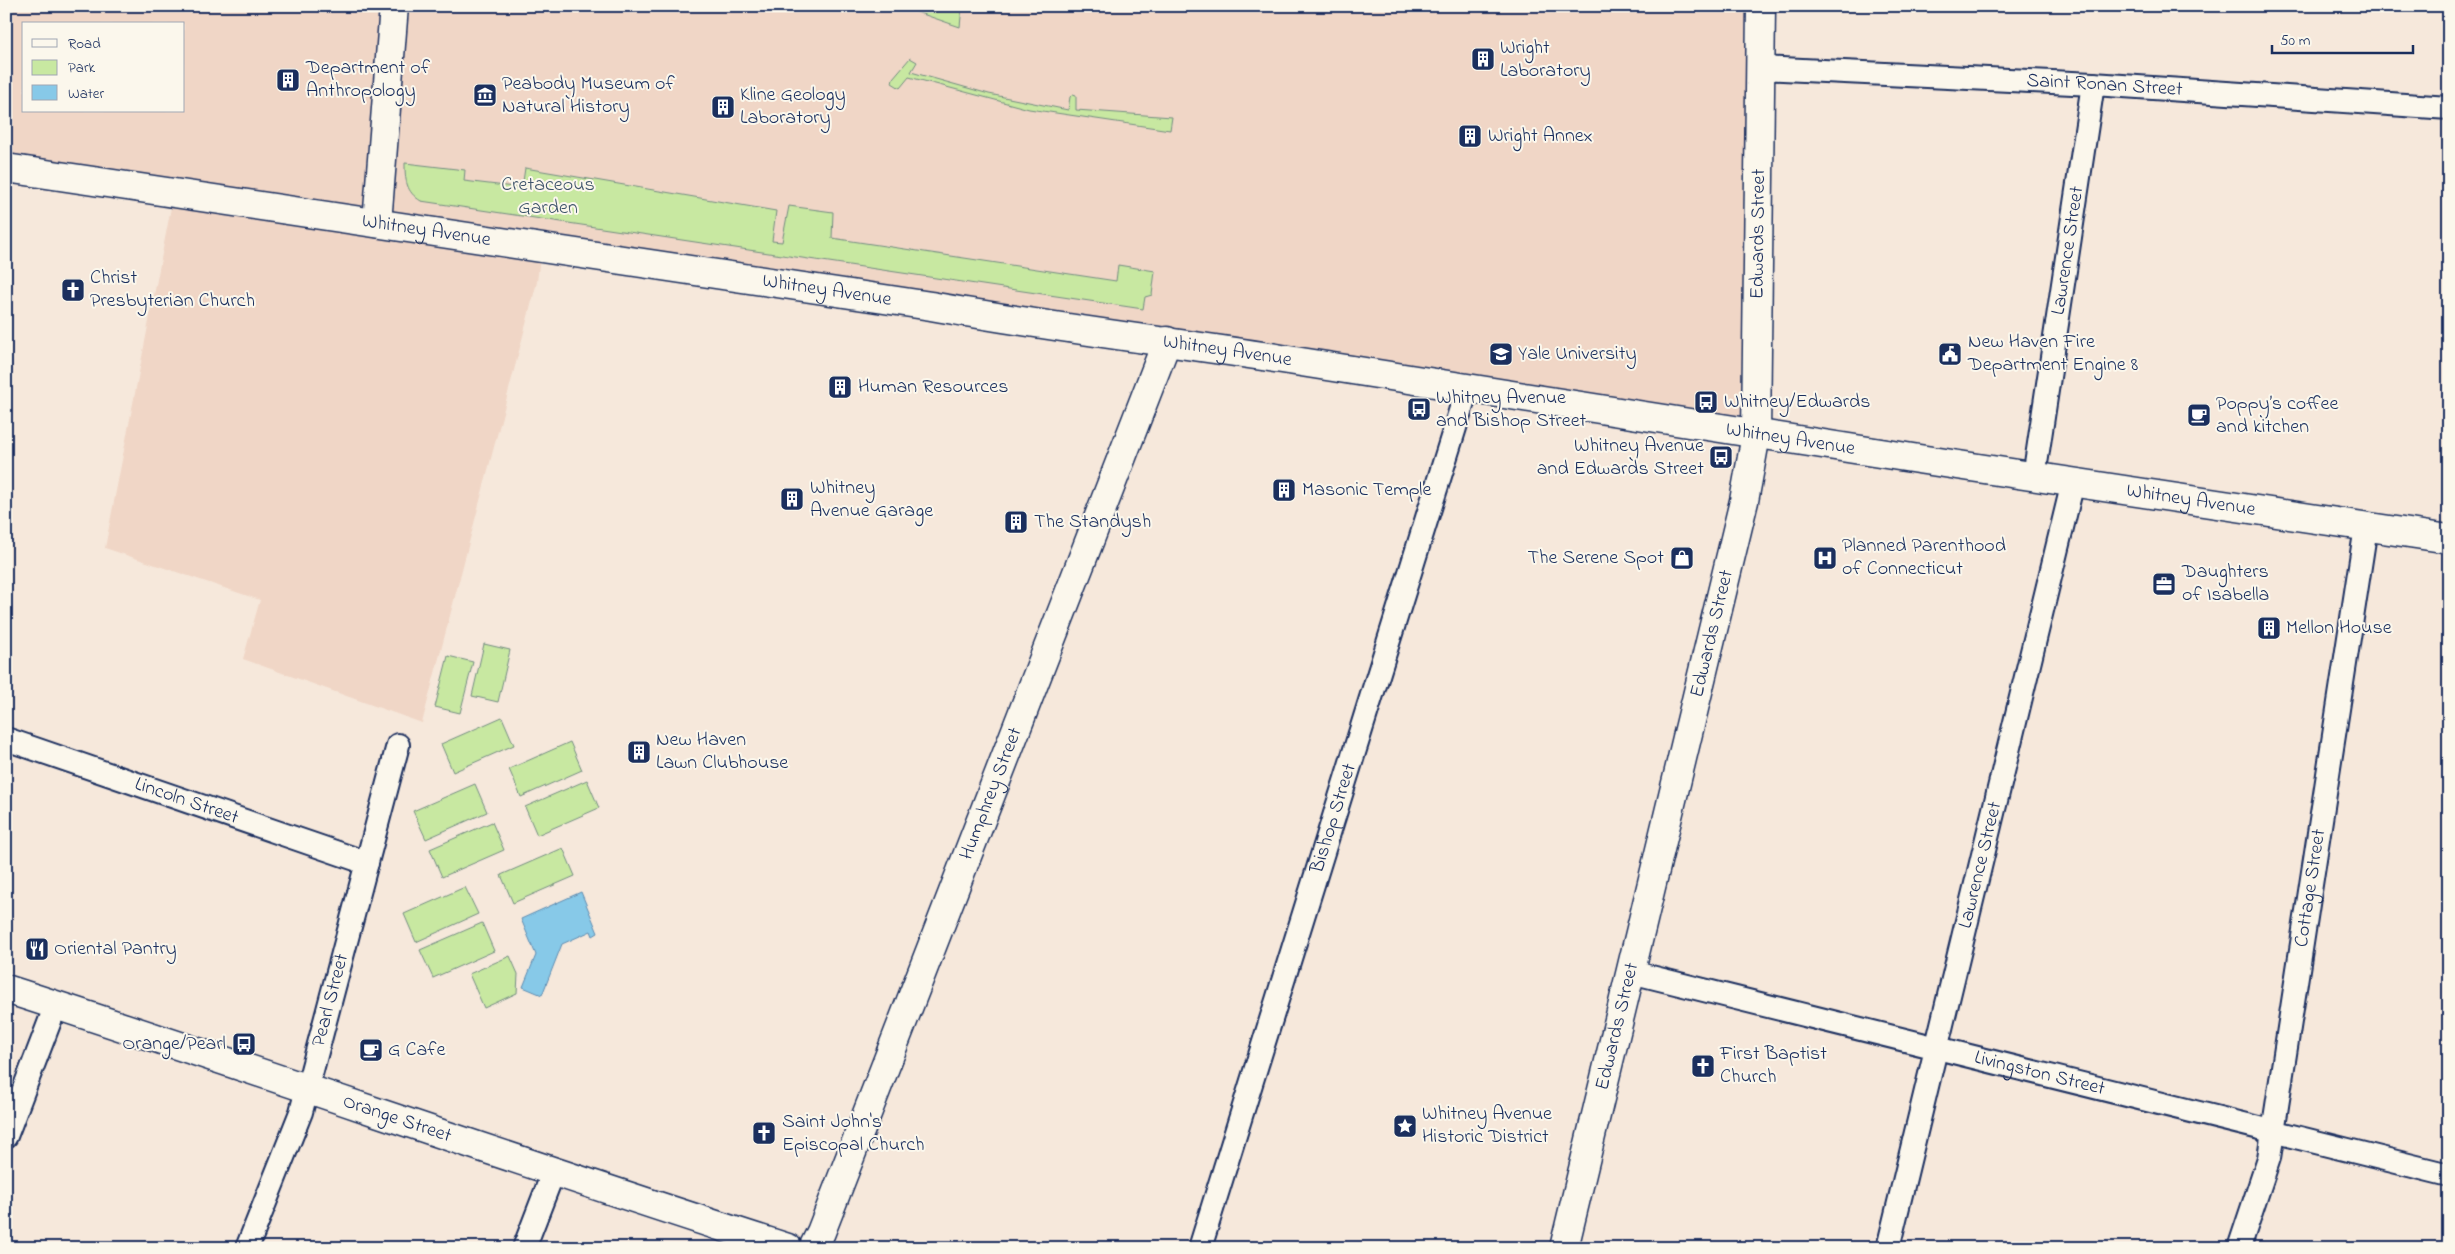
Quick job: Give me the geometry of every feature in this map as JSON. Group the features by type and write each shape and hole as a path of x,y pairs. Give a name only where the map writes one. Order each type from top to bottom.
{"main road":[{"path":"377,222 394,6"},
{"name":"Edwards Street","path":"1564,1248 1744,501 1756,435 1761,6"},
{"name":"Whitney Avenue","path":"7,171 377,222 931,306 1032,325 1167,341 1756,435 2449,539"},
{"name":"Humphrey Street","path":"813,1248 821,1232 1167,341"},
{"name":"Orange Street","path":"6,989 307,1088 553,1173 788,1248"}],"street":[{"name":"Saint Ronan Street","path":"1760,68 2093,84 2449,108"},
{"name":"Lawrence Street","path":"2034,477 2093,84"},
{"name":"Bishop Street","path":"1200,1248 1467,389"},
{"name":"Lawrence Street","path":"1888,1248 2073,482"},
{"name":"Cottage Street","path":"2239,1248 2269,1158 2274,1131 2366,527"},
{"name":"Lincoln Street","path":"6,739 367,863"},
{"name":"Pearl Street","path":"247,1248 301,1112 398,745"},
{"name":"Livingston Street","path":"1631,972 1937,1050 2449,1175"},
{"path":"6,1136 56,1004"},
{"path":"524,1248 553,1173"}],"shaded area":[{"name":"Yale University","path":"6,6 1761,6 1756,435 541,248 537,282 422,723 243,659 260,600 105,548 174,192 6,168"}],"green space":[{"path":"899,6 962,6 960,27"},
{"path":"910,58 917,62 911,72 989,94 1068,110 1070,97 1073,94 1076,95 1076,110 1172,117 1170,130 1029,109 909,77 900,88 892,83 893,78"},
{"name":"Cretaceous Garden","path":"405,163 465,170 464,181 522,188 525,168 776,211 772,241 782,242 789,206 833,212 832,238 1116,281 1118,265 1155,271 1152,295 1145,297 1143,309 421,201 409,190 405,175"},
{"path":"484,644 510,650 498,702 472,696"},
{"path":"448,656 473,662 460,713 435,707"},
{"path":"502,717 514,745 453,772 441,744"},
{"path":"570,742 582,770 521,797 509,769"},
{"path":"587,780 599,808 537,835 525,807"},
{"path":"475,784 487,812 426,839 413,811"},
{"path":"492,822 504,850 442,877 430,849"},
{"path":"563,848 575,876 513,903 501,875"},
{"path":"465,887 478,914 416,942 404,914"},
{"path":"482,923 494,951 433,978 420,950"},
{"path":"510,956 518,974 517,993 484,1008 469,974"}],"water":[{"path":"581,892 598,933 593,936 591,931 562,944 542,995 523,987 536,955 521,919"}],"place":[{"name":"Wright Laboratory","path":"1483,59"},
{"name":"Department of Anthropology","path":"288,80"},
{"name":"Peabody Museum of Natural History","path":"485,95"},
{"name":"Kline Geology Laboratory","path":"723,107"},
{"name":"Wright Annex","path":"1470,136"},
{"name":"Christ Presbyterian Church","path":"73,290"},
{"name":"Yale University","path":"1501,354"},
{"name":"New Haven Fire Department Engine 8","path":"1950,354"},
{"name":"Human Resources","path":"840,387"},
{"name":"Whitney/Edwards","path":"1706,402"},
{"name":"Whitney Avenue and Bishop Street","path":"1419,409"},
{"name":"Poppy’s coffee and kitchen","path":"2199,415"},
{"name":"Whitney Avenue and Edwards Street","path":"1721,457"},
{"name":"Masonic Temple","path":"1284,490"},
{"name":"Whitney Avenue Garage","path":"792,499"},
{"name":"The Standysh","path":"1016,522"},
{"name":"The Serene Spot","path":"1682,558"},
{"name":"Planned Parenthood of Connecticut","path":"1825,558"},
{"name":"Daughters of Isabella","path":"2164,584"},
{"name":"Mellon House","path":"2269,628"},
{"name":"New Haven Lawn Clubhouse","path":"639,752"},
{"name":"Oriental Pantry","path":"37,949"},
{"name":"Orange/Pearl","path":"244,1044"},
{"name":"G Cafe","path":"371,1050"},
{"name":"First Baptist Church","path":"1703,1066"},
{"name":"Whitney Avenue Historic District","path":"1405,1126"},
{"name":"Saint John's Episcopal Church","path":"764,1133"}]}
